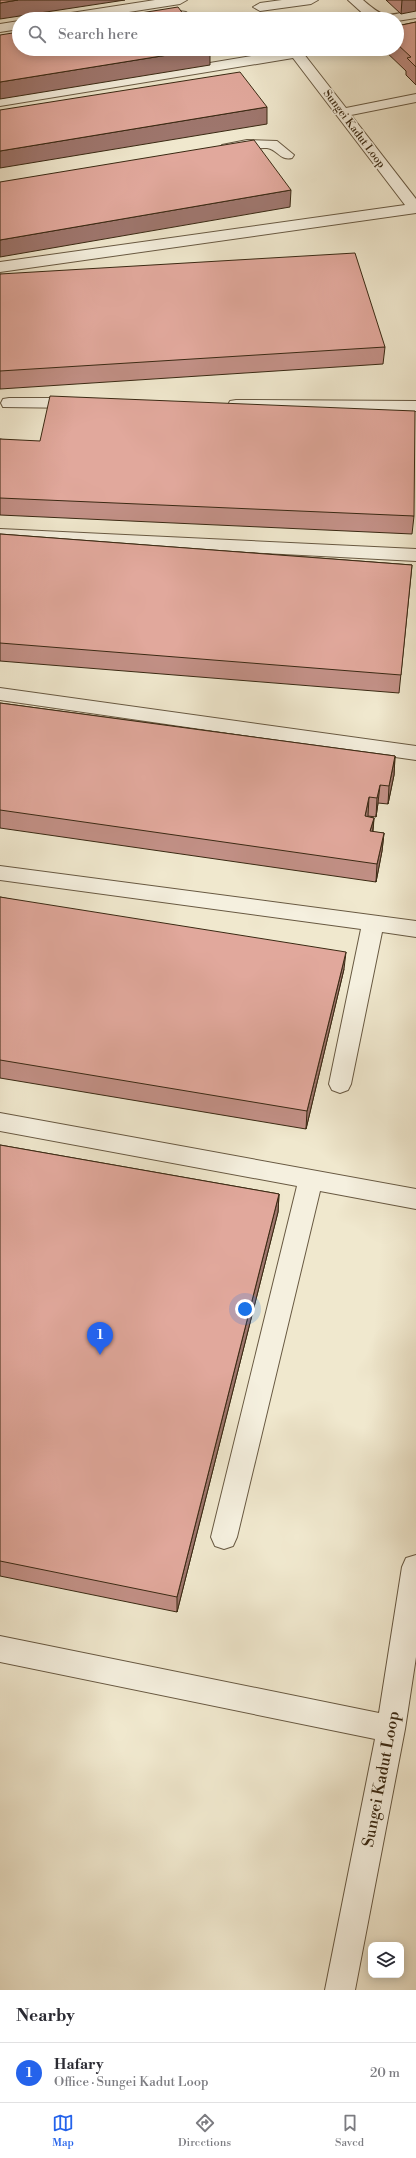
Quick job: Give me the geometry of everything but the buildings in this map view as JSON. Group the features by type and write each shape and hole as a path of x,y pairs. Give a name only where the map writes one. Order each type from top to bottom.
{"street":[{"path":"103,12 180,0"},
{"path":"258,4 311,0"},
{"path":"355,0 368,12"},
{"path":"404,16 416,14"},
{"path":"0,28 12,26"},
{"path":"0,102 223,59 250,56"},
{"name":"Sungei Kadut Loop","path":"298,56 416,209"},
{"path":"342,113 416,98"},
{"path":"216,150 246,144 272,144 286,155"},
{"path":"398,187 416,184"},
{"path":"0,267 416,209"},
{"path":"9,402 96,403"},
{"path":"216,404 416,406"},
{"path":"0,534 416,556"},
{"path":"0,694 416,753"},
{"path":"0,873 416,929"},
{"path":"340,1084 373,923"},
{"path":"0,1122 416,1200"},
{"path":"224,1536 310,1181"},
{"name":"Sungei Kadut Loop","path":"340,1990 391,1729 410,1650 416,1567"},
{"path":"0,1649 391,1729"}],"place":[{"name":"Hafary","path":"100,1355"}]}
